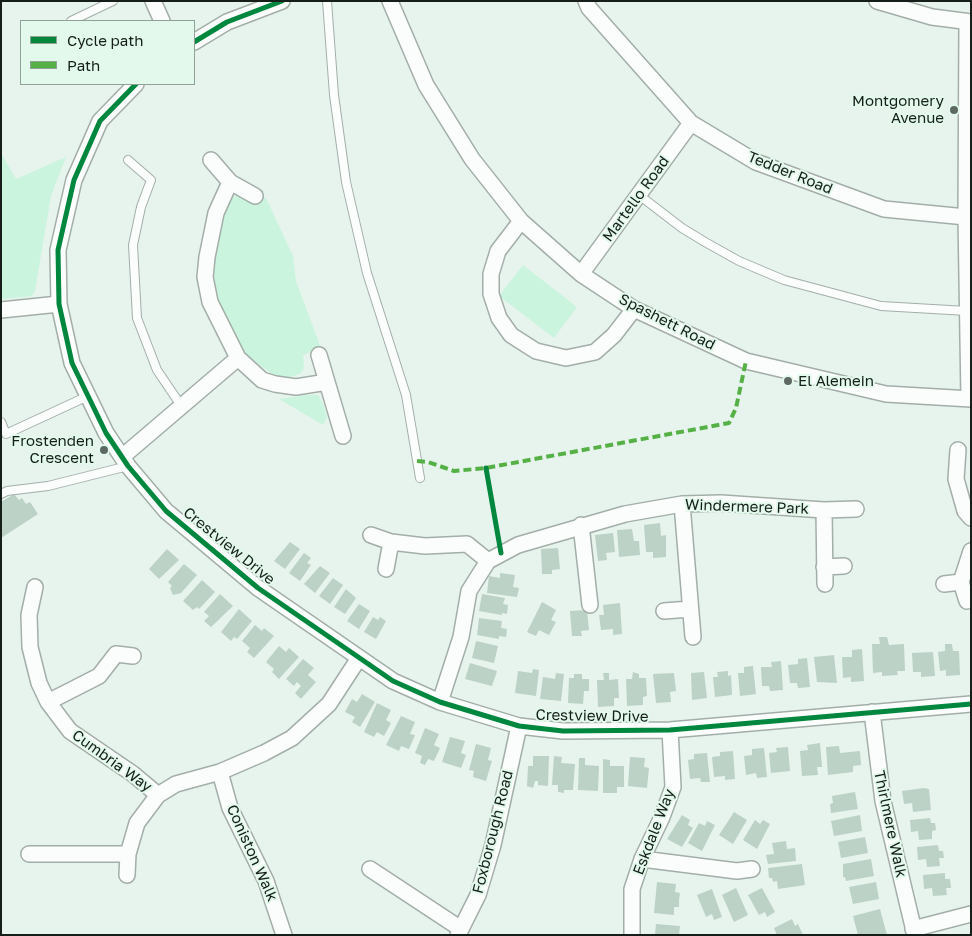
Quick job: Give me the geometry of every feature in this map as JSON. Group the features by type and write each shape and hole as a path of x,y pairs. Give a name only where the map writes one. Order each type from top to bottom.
{"street":[{"path":"153,1 162,20"},
{"path":"195,41 228,22 282,1"},
{"name":"Spashett Road","path":"390,1 426,85 472,159 521,222 581,274 634,309 746,361 886,394 970,399"},
{"name":"Tedder Road","path":"586,1 589,8 691,123 756,162 884,209 966,217"},
{"path":"877,1 932,17 969,22 966,217 970,399"},
{"name":"Crestview Drive","path":"135,85 100,121 74,180 58,250 59,304 72,363 106,434 125,462 166,510 258,588 393,681 440,702 519,726 563,731 670,730 971,704"},
{"name":"Martello Road","path":"581,274 691,123"},
{"path":"210,160 230,182 255,196"},
{"path":"230,182 216,213 206,277 210,302 238,358 262,380 296,387 327,382"},
{"path":"521,222 498,251 491,274 491,294 499,318 511,335 536,351 566,358 595,352 614,335 634,309"},
{"path":"1,310 59,304"},
{"path":"319,355 343,436"},
{"path":"125,462 182,407 238,358"},
{"path":"958,450 963,479 965,511 971,518"},
{"name":"Windermere Park","path":"440,702 461,637 469,590 488,561 518,545 581,525 625,514 682,504 720,503 824,510 856,509"},
{"path":"682,504 693,637"},
{"path":"824,510 824,584"},
{"path":"581,525 590,605"},
{"path":"371,535 392,542 425,546 467,544 488,561"},
{"path":"386,569 392,542"},
{"path":"967,601 961,582 971,551"},
{"path":"824,567 844,566"},
{"path":"944,584 961,582"},
{"name":"Cumbria Way","path":"35,587 29,616 30,647 39,683 48,702 70,731 133,774 158,796"},
{"path":"664,611 690,608"},
{"path":"48,702 99,676 113,647 133,656"},
{"path":"127,875 128,854 137,823 158,796 176,784 220,772 264,753 292,738 309,725 329,704 359,658"},
{"name":"Thirlmere Walk","path":"872,712 883,801 914,932"},
{"name":"Foxborough Road","path":"459,932 478,895 490,853 519,726"},
{"name":"Eskdale Way","path":"632,935 632,889 642,859 662,817 673,787 670,730"},
{"name":"Coniston Walk","path":"220,772 230,808 266,881 284,935"},
{"path":"29,854 128,854"},
{"path":"642,859 727,863 752,868"},
{"path":"370,869 459,932"},
{"path":"914,932 971,914"}],"lane":[{"path":"73,20 113,1"},
{"path":"326,1 334,95 346,182 368,273 406,395 420,478"},
{"path":"128,160 151,180 141,207 133,244 137,318 157,370 182,407"},
{"path":"639,195 682,228 705,242 739,261 784,280 881,306 967,311"},
{"path":"1,422 6,434 88,396"},
{"path":"1,494 7,491 48,486 125,462"}],"green space":[{"path":"1,153 16,179 66,157 51,196 35,291 32,296 1,299"},
{"path":"240,195 266,198 293,256 296,281 321,348 303,355 304,368 300,374 290,377 276,377 241,351 217,309 209,277 216,228 228,198"},
{"path":"523,265 577,307 554,338 499,296"},
{"path":"318,395 323,404 327,417 323,425 279,399"}],"building":[{"path":"14,494 19,500 22,498 26,504 30,502 38,514 1,538 1,502"},
{"path":"660,523 661,536 666,535 666,557 653,558 653,552 646,552 644,525"},
{"path":"632,529 634,541 639,541 640,555 619,557 617,530"},
{"path":"613,533 615,552 606,553 607,560 598,561 595,535"},
{"path":"290,542 300,549 285,569 274,561"},
{"path":"558,548 560,569 552,570 552,574 542,574 541,549"},
{"path":"167,549 179,560 159,579 149,569"},
{"path":"304,553 311,558 307,563 311,565 300,581 289,573"},
{"path":"184,564 197,575 181,593 173,595 170,588 172,586 168,582"},
{"path":"320,566 330,573 315,593 304,584"},
{"path":"500,573 515,575 513,587 519,588 517,597 487,593 489,576 500,578"},
{"path":"333,578 343,585 330,604 319,596"},
{"path":"202,580 215,592 199,609 197,607 193,610 183,601"},
{"path":"346,589 356,598 345,614 334,607"},
{"path":"220,594 233,606 211,627 204,621 209,616 204,612"},
{"path":"482,594 505,598 503,604 508,605 507,614 502,613 502,615 479,611"},
{"path":"542,602 556,610 551,620 556,622 549,635 539,630 536,636 527,632"},
{"path":"620,603 622,634 613,635 613,629 601,630 599,615 604,615 603,605"},
{"path":"359,604 370,611 359,629 347,621"},
{"path":"239,609 252,621 237,639 234,637 231,641 221,632"},
{"path":"587,610 589,630 581,631 582,636 572,636 570,611"},
{"path":"373,617 378,620 380,617 386,621 376,639 364,632"},
{"path":"479,618 502,621 501,628 507,629 506,637 499,636 499,639 477,635"},
{"path":"255,625 262,631 264,628 274,636 254,658 247,652 250,648 242,641"},
{"path":"879,637 887,637 889,645 904,644 905,671 897,671 898,675 882,676 882,672 873,673 872,644 880,644"},
{"path":"476,641 498,646 494,663 472,658"},
{"path":"945,644 952,644 953,651 959,651 960,675 946,676 946,670 940,671 938,652 945,651"},
{"path":"279,646 286,652 289,648 299,657 279,679 272,672 274,669 266,662"},
{"path":"862,649 864,681 851,682 851,677 843,678 842,657 852,657 852,650"},
{"path":"933,652 935,676 921,677 921,672 913,672 912,653"},
{"path":"834,655 837,683 817,682 814,657"},
{"path":"807,658 810,687 798,688 797,683 790,683 788,665 798,664 798,659"},
{"path":"303,659 314,668 308,675 316,682 301,699 295,693 301,686 297,682 294,686 286,679"},
{"path":"781,661 783,690 770,691 769,686 762,686 761,667 772,667 771,662"},
{"path":"470,663 497,671 492,686 465,679"},
{"path":"753,666 756,694 740,696 738,673 744,673 744,667"},
{"path":"533,669 539,670 536,696 515,693 518,671 532,673"},
{"path":"728,671 728,676 731,675 732,695 715,697 713,677 718,677 717,672"},
{"path":"633,672 639,674 639,678 646,678 647,696 643,697 643,705 627,706 626,679 632,679"},
{"path":"704,672 707,698 692,700 691,673"},
{"path":"556,673 564,674 561,701 540,699 543,677 555,679"},
{"path":"603,673 609,673 609,680 618,679 619,698 614,698 614,706 598,707 597,680 604,680"},
{"path":"674,673 676,691 670,692 671,702 656,703 653,674"},
{"path":"574,674 582,674 582,679 589,679 589,691 584,691 583,704 568,703 569,678 574,678"},
{"path":"362,694 375,702 360,727 352,722 355,717 345,712 352,699 357,702"},
{"path":"377,703 391,710 386,720 391,723 384,736 377,732 374,737 364,732"},
{"path":"401,716 415,722 410,734 415,735 409,749 401,746 399,751 386,745"},
{"path":"425,728 439,734 434,745 440,748 434,761 428,759 425,765 420,763 422,756 415,753"},
{"path":"450,737 465,741 461,753 466,755 461,768 442,762"},
{"path":"820,743 822,767 817,767 818,775 802,776 800,751 808,750 807,745"},
{"path":"476,744 491,748 488,760 492,761 486,781 473,777 474,771 469,770"},
{"path":"839,746 840,753 860,751 861,765 853,766 853,772 828,775 826,747"},
{"path":"788,747 790,771 771,773 769,753 777,752 776,748"},
{"path":"764,748 767,777 757,778 756,773 746,775 744,756 752,755 752,749"},
{"path":"733,751 735,779 725,780 725,776 714,777 712,757 720,756 720,752"},
{"path":"707,753 710,782 701,782 700,778 690,779 688,760 694,759 694,754"},
{"path":"533,756 549,756 548,786 538,785 538,781 535,781 533,788 527,786 528,766 533,766"},
{"path":"554,756 562,757 561,763 575,764 573,790 564,790 564,793 558,792 558,785 552,785"},
{"path":"630,757 645,758 644,767 649,768 647,788 628,786"},
{"path":"579,758 585,758 585,765 599,766 598,791 578,790"},
{"path":"603,759 610,760 610,766 624,766 624,787 617,787 617,793 603,793"},
{"path":"929,789 931,810 913,812 912,803 904,804 902,791"},
{"path":"855,792 858,809 831,813 830,804 833,803 832,796"},
{"path":"734,812 747,820 733,844 719,835"},
{"path":"682,815 690,820 688,825 693,828 682,847 667,839"},
{"path":"860,815 862,831 834,836 831,821"},
{"path":"930,818 931,823 935,823 936,830 932,831 932,839 919,840 918,831 911,832 910,820"},
{"path":"755,820 760,824 763,820 770,824 757,849 743,840"},
{"path":"707,821 715,825 702,851 688,843 699,823 705,826"},
{"path":"865,837 868,853 841,858 838,842"},
{"path":"786,841 787,849 795,848 796,861 768,864 766,855 774,854 772,843"},
{"path":"938,845 939,851 943,851 944,858 939,858 940,866 927,867 926,859 918,860 917,847"},
{"path":"871,859 874,876 846,881 845,877 843,877 843,864"},
{"path":"802,864 805,885 778,889 777,881 773,882 772,878 769,878 768,868"},
{"path":"945,873 945,879 950,879 951,888 946,888 947,895 933,896 932,888 924,889 923,875"},
{"path":"657,882 676,884 675,892 680,893 679,907 674,907 674,915 654,913"},
{"path":"876,882 879,899 853,904 849,887"},
{"path":"736,888 748,915 734,922 722,895"},
{"path":"762,888 775,912 767,917 765,912 759,915 748,895"},
{"path":"712,889 722,917 714,920 712,914 706,917 697,895"},
{"path":"880,909 887,935 858,935 853,916"},
{"path":"792,919 795,926 798,924 803,935 777,935 774,928"},
{"path":"656,924 680,926 679,935 655,935"}],"marked path":[{"path":"417,461 428,462 454,471 486,468 729,423 736,408 746,361"}],"cycle path":[{"path":"195,41 227,22 282,1"},
{"path":"135,85 100,121 74,180 58,250 59,304 72,363 106,433 128,466 166,511 258,588 393,681 440,702 519,726 563,731 670,730 971,704"},
{"path":"486,468 501,553"}],"place":[{"name":"Montgomery Avenue","path":"954,110"},
{"name":"El Alemein","path":"788,381"},
{"name":"Frostenden Crescent","path":"104,450"}]}
